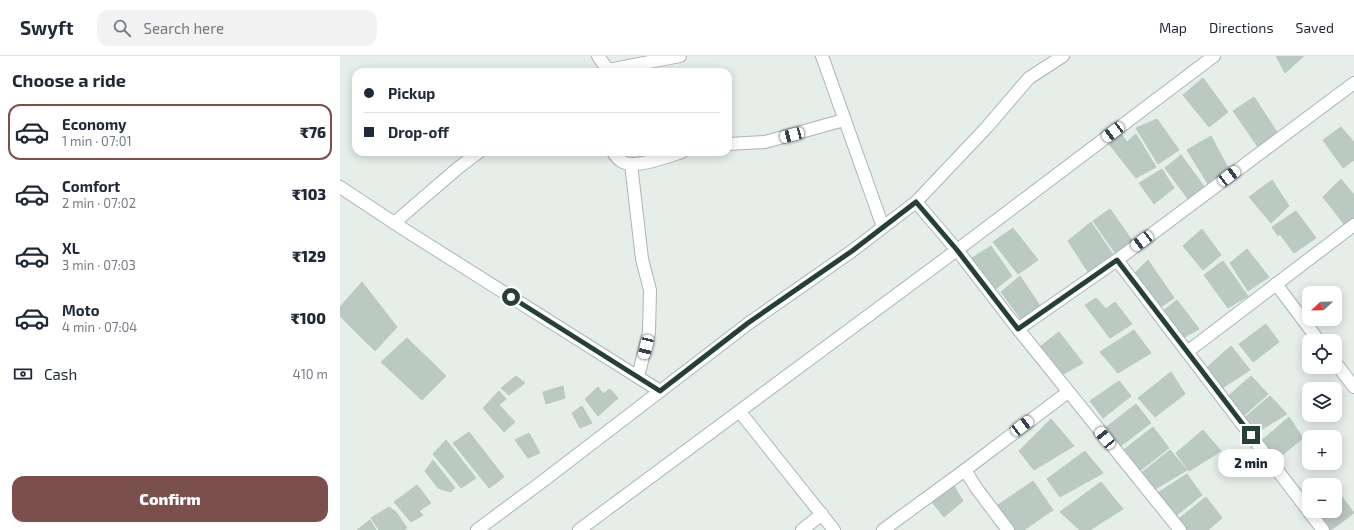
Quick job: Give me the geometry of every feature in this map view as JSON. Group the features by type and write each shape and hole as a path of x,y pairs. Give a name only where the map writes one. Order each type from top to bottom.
{"street":[{"path":"598,56 605,68"},
{"path":"622,68 680,56"},
{"path":"822,56 883,227"},
{"path":"477,530 748,323 852,251 916,202 987,127 1028,78 1063,56"},
{"path":"579,530 740,412 1214,56"},
{"path":"1018,329 1117,260 1354,83"},
{"path":"732,144 765,142 844,120"},
{"path":"394,223 474,156"},
{"path":"617,156 622,162 631,164 668,156"},
{"path":"631,164 642,259 650,290 649,332 638,377"},
{"path":"340,187 394,223 660,391"},
{"path":"916,202 957,250 1068,392 1180,530"},
{"path":"1187,352 1354,225"},
{"path":"1117,260 1323,530"},
{"path":"1276,284 1314,334"},
{"path":"1342,371 1354,387"},
{"path":"883,530 1068,392"},
{"path":"740,412 834,530"},
{"path":"965,470 977,489 1008,530"},
{"path":"802,530 822,514"}],"building":[{"path":"1276,56 1304,56 1285,73"},
{"path":"1203,78 1228,112 1209,127 1183,95"},
{"path":"1254,97 1277,132 1258,147 1233,111"},
{"path":"1157,119 1179,150 1158,164 1136,128"},
{"path":"1341,127 1354,142 1354,160 1343,168 1323,140"},
{"path":"1121,134 1127,142 1136,134 1156,167 1136,178 1109,144"},
{"path":"1211,136 1228,168 1208,184 1187,150"},
{"path":"1181,155 1206,189 1188,199 1165,168"},
{"path":"1162,169 1174,188 1154,204 1139,183"},
{"path":"1341,179 1354,195 1354,217 1344,224 1323,197"},
{"path":"1272,180 1289,206 1271,223 1249,197"},
{"path":"1110,209 1134,243 1116,254 1093,221"},
{"path":"1296,211 1316,238 1294,253 1280,234 1278,236 1272,227"},
{"path":"1091,222 1114,256 1090,275 1068,241"},
{"path":"1013,228 1038,260 1018,274 993,242"},
{"path":"1202,229 1221,255 1203,270 1183,246"},
{"path":"991,246 1012,276 993,291 969,260"},
{"path":"1247,249 1269,277 1248,291 1230,263"},
{"path":"1148,260 1174,298 1159,308 1133,275"},
{"path":"1223,261 1248,296 1228,308 1204,275"},
{"path":"1020,276 1042,309 1023,322 1001,292"},
{"path":"362,282 397,327 375,351 340,316 340,307"},
{"path":"1096,298 1106,309 1115,302 1132,324 1110,338 1085,305"},
{"path":"1177,300 1199,329 1181,339 1162,312"},
{"path":"1266,324 1279,342 1253,362 1239,344"},
{"path":"1134,330 1151,353 1118,373 1100,352"},
{"path":"1059,332 1083,363 1060,376 1037,349"},
{"path":"407,338 446,376 422,400 381,362"},
{"path":"1231,346 1250,370 1219,390 1204,370"},
{"path":"1171,372 1185,394 1155,417 1138,398"},
{"path":"516,376 525,383 509,395 501,388"},
{"path":"1251,376 1268,394 1240,419 1226,398"},
{"path":"1119,381 1131,396 1103,418 1090,401"},
{"path":"563,386 565,398 546,404 543,392"},
{"path":"598,387 603,394 610,389 618,398 598,416 585,399"},
{"path":"499,391 506,399 499,405 515,422 504,432 483,408"},
{"path":"1270,396 1287,414 1254,434 1243,419"},
{"path":"1136,404 1151,423 1118,448 1105,428"},
{"path":"582,406 592,423 580,428 572,413"},
{"path":"1289,417 1302,436 1302,439 1275,461 1261,441"},
{"path":"1051,419 1074,446 1034,470 1019,451"},
{"path":"1153,427 1169,448 1137,473 1121,452"},
{"path":"1203,430 1221,451 1189,471 1176,453"},
{"path":"469,432 504,477 489,488 453,443"},
{"path":"529,433 540,453 528,458 515,440"},
{"path":"446,440 476,478 461,488 433,454"},
{"path":"1170,450 1187,470 1154,490 1140,474"},
{"path":"1085,451 1103,473 1060,497 1047,479"},
{"path":"433,460 455,488 450,492 438,488 425,471"},
{"path":"1187,474 1202,495 1173,518 1156,494"},
{"path":"1033,481 1053,510 1024,530 1013,530 995,507"},
{"path":"1101,482 1123,509 1090,530 1080,530 1060,512"},
{"path":"417,485 431,503 419,511 423,515 411,522 394,502"},
{"path":"954,486 963,501 944,517 932,502"},
{"path":"1206,497 1222,518 1208,530 1184,530 1176,521"},
{"path":"1342,497 1354,513 1331,530 1328,530 1318,518 1342,518"},
{"path":"389,507 396,512 407,528 404,530 379,530 371,518"},
{"path":"370,520 376,530 357,530"}],"route":[{"path":"511,297 660,391 748,323 852,251 916,202 957,250 1018,329 1117,260 1251,435"}]}
